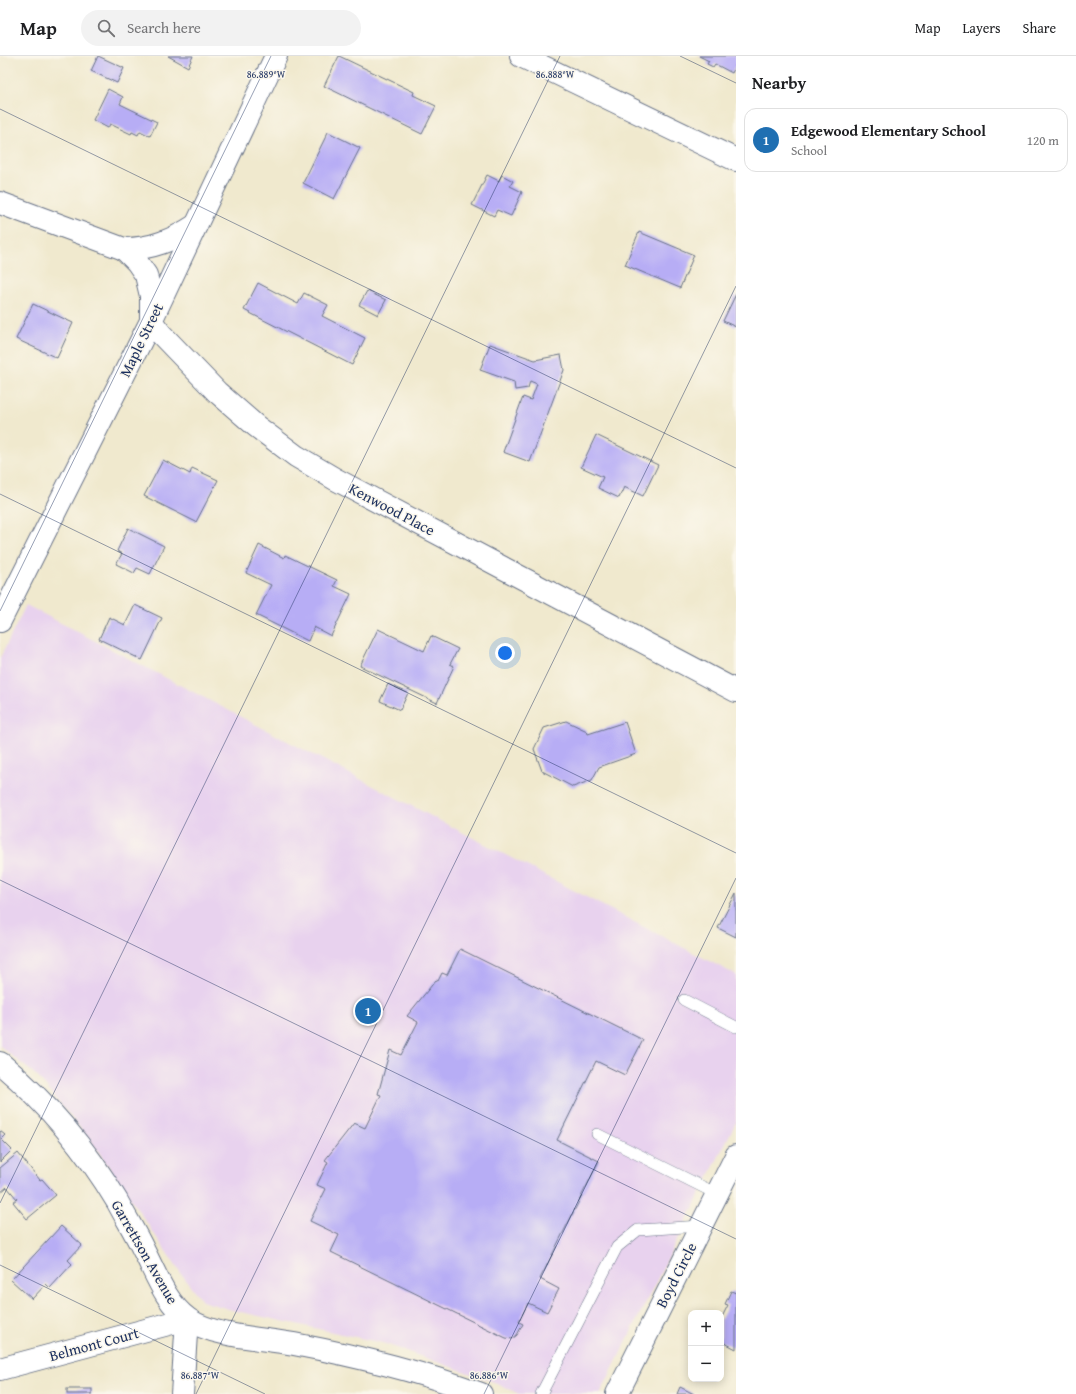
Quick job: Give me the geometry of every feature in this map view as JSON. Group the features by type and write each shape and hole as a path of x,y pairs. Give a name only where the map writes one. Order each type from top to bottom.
{"street":[{"name":"Maple Street","path":"0,621 151,321 276,56"},
{"path":"534,59 736,160"},
{"path":"0,203 124,249 142,249 158,245 176,238 196,225"},
{"path":"124,249 137,262 146,275 150,296 151,321"},
{"name":"Kenwood Place","path":"151,321 161,334 217,392 256,426 296,456 341,483 736,691"},
{"name":"Garrettson Avenue","path":"0,1063 35,1095 74,1138 116,1200 164,1291 187,1319 206,1330 350,1355 437,1378 481,1394"},
{"name":"Boyd Circle","path":"617,1394 736,1156"},
{"path":"182,1394 187,1319"},
{"name":"Belmont Court","path":"0,1369 187,1319"}],"lane":[{"path":"684,1000 736,1027"},
{"path":"597,1134 717,1194"},
{"path":"541,1394 617,1247 638,1230 701,1226"}],"shaded area":[{"path":"26,605 736,975 736,1122 600,1394 519,1394 497,1383 383,1343 232,1310 202,1301 180,1272 92,1142 37,1076 0,1046 0,658"}],"building":[{"path":"98,56 124,68 117,83 91,71"},
{"path":"168,56 193,56 188,67"},
{"path":"339,56 414,92 413,95 436,106 422,134 324,86"},
{"path":"699,56 736,56 736,65 732,73 715,64 713,67 707,64 709,61"},
{"path":"108,89 123,97 120,104 157,122 150,136 140,131 138,135 132,132 131,134 110,124 108,128 93,120"},
{"path":"328,132 360,148 334,199 303,183"},
{"path":"487,175 499,181 502,175 513,181 510,186 522,192 511,216 497,210 494,216 472,205"},
{"path":"639,232 694,255 680,288 625,265"},
{"path":"258,283 298,304 304,293 328,305 322,316 365,338 352,365 244,310"},
{"path":"367,291 386,300 378,315 359,305"},
{"path":"736,294 736,327 723,321"},
{"path":"33,304 73,323 57,358 16,339"},
{"path":"490,344 535,360 561,355 564,370 530,462 503,452 523,397 531,400 537,384 530,381 528,388 515,390 514,382 480,370"},
{"path":"596,435 658,465 643,496 624,487 619,498 598,488 603,477 581,467"},
{"path":"163,460 190,474 192,468 218,480 196,522 144,496"},
{"path":"128,528 164,546 150,574 137,568 134,573 116,564 122,554 117,551"},
{"path":"259,545 284,558 285,555 337,580 334,586 351,594 331,636 314,627 308,641 256,615 271,585 246,573"},
{"path":"135,605 162,618 142,660 99,639 109,617 125,625"},
{"path":"378,629 424,651 431,636 458,649 450,664 454,666 437,703 360,666"},
{"path":"388,684 408,693 400,710 380,701"},
{"path":"566,721 587,731 588,734 625,722 636,754 599,767 592,780 573,787 542,771 534,749 544,728"},
{"path":"736,893 736,937 718,928"},
{"path":"460,949 643,1040 625,1075 596,1061 557,1140 599,1161 540,1279 559,1289 547,1312 528,1303 519,1322 523,1324 517,1335 512,1339 506,1338 331,1252 339,1235 310,1221 326,1189 317,1185 328,1162 325,1160 354,1123 365,1128 381,1095 378,1094 390,1050 401,1055 418,1022 407,1016 436,980 438,981 442,973 447,975"},
{"path":"0,1131 5,1135 1,1139 12,1150 0,1162"},
{"path":"18,1153 40,1180 42,1179 56,1195 27,1219 13,1202 17,1199 7,1187 0,1193 0,1168"},
{"path":"61,1226 82,1245 68,1260 72,1264 50,1288 46,1284 32,1299 11,1280"},
{"path":"731,1291 736,1293 736,1349 724,1343 724,1313 728,1305 725,1304"},
{"path":"680,1387 694,1394 677,1394"},
{"path":"67,1389 92,1389 92,1394 67,1394"}],"place":[{"name":"Edgewood Elementary School","path":"368,1011"}]}
